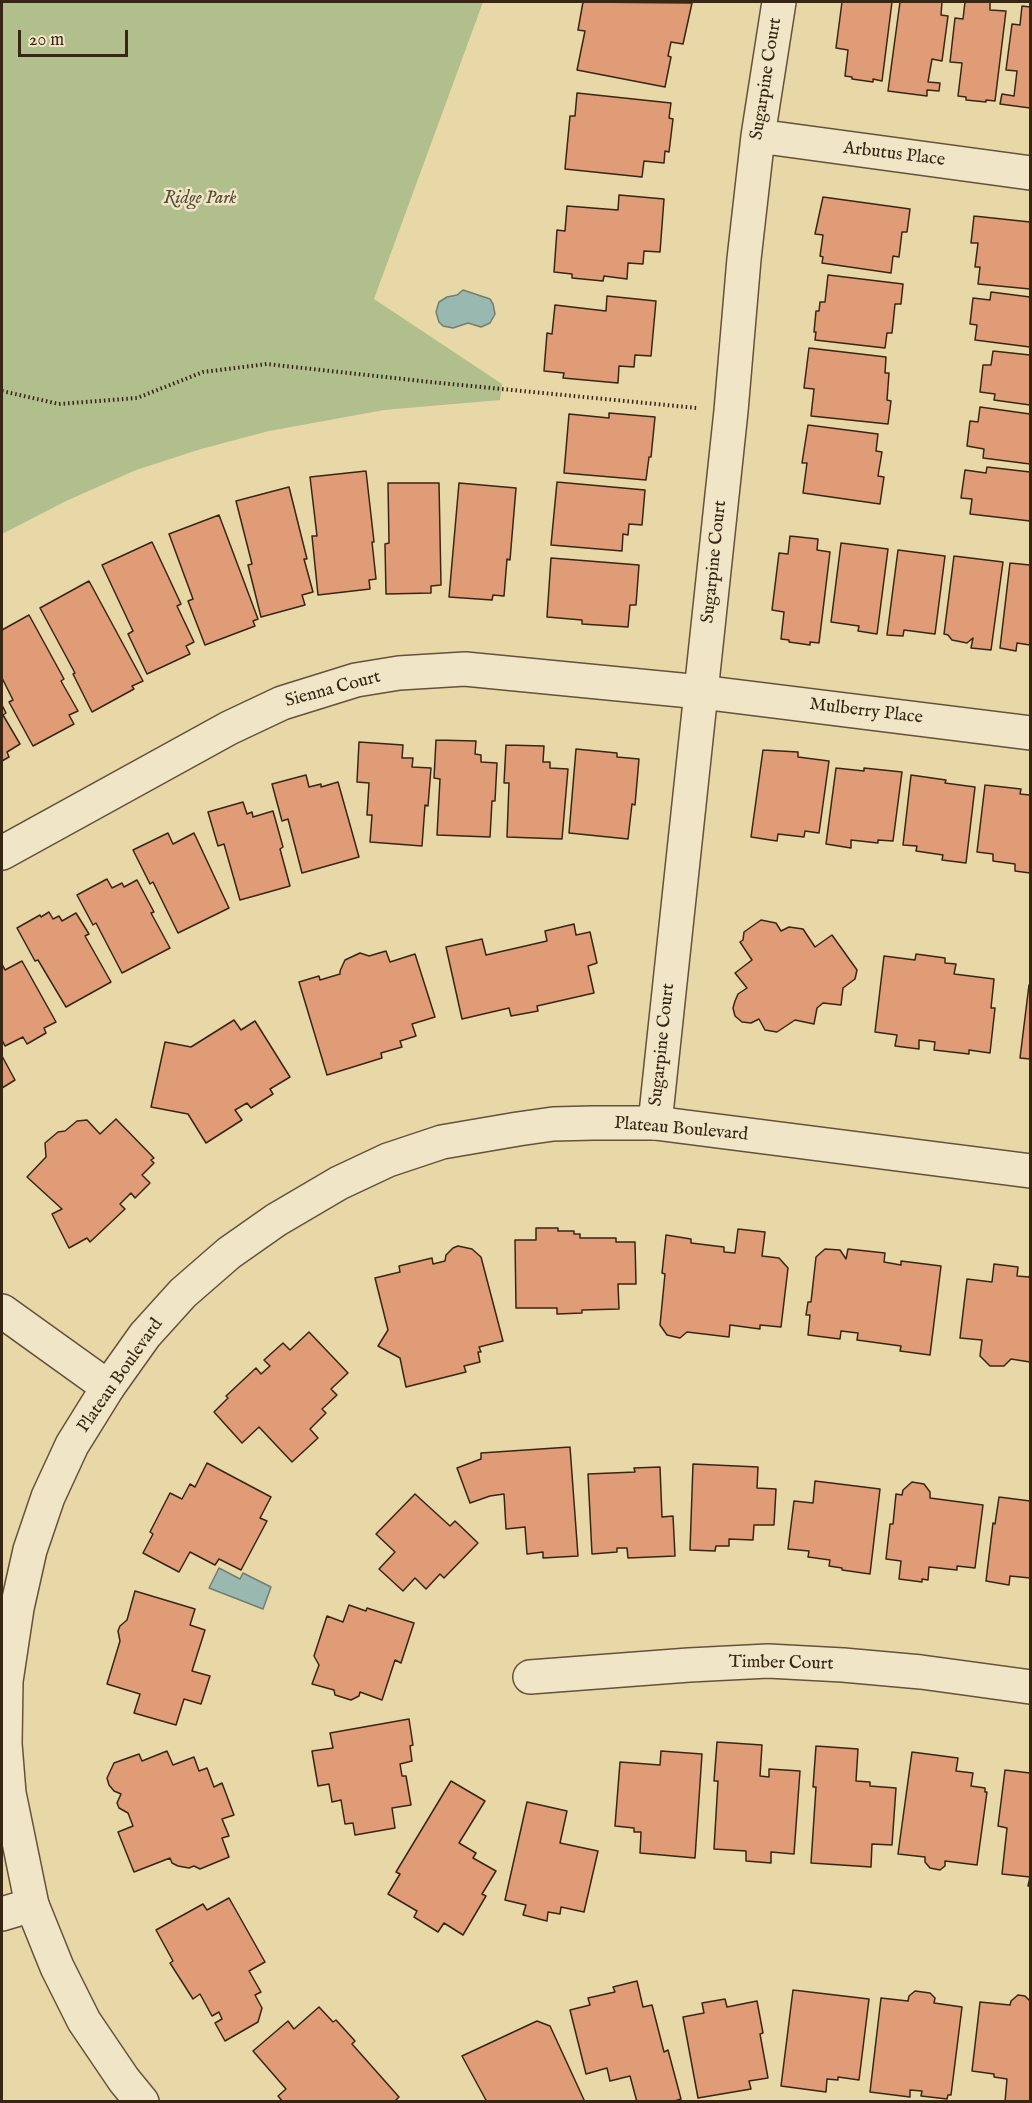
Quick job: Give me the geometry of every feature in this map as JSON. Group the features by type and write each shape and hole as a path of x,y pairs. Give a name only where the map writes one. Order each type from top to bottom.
{"street":[{"name":"Sugarpine Court","path":"655,1124 731,411 744,259 758,136 779,2"},
{"name":"Arbutus Place","path":"758,136 1030,173"},
{"name":"Sienna Court","path":"2,853 229,728 282,703 356,680 399,673 465,669 700,692"},
{"name":"Mulberry Place","path":"700,692 1030,733"},
{"name":"Plateau Boulevard","path":"142,2102 124,2080 84,2021 57,1967 32,1905 9,1793 6,1680 9,1607 48,1497 72,1445 108,1387 145,1335 191,1286 229,1253 266,1226 339,1183 388,1160 442,1142 553,1124 655,1124 1030,1171"},
{"path":"2,1311 108,1387"},
{"name":"Timber Court","path":"530,1677 768,1661 921,1672 1030,1687"},
{"path":"2,1914 32,1905"}],"path":[{"path":"2,391 59,404 137,398 203,372 267,364 731,411"}],"green space":[{"name":"Ridge Park","path":"2,2 483,2 374,299 502,384 500,400 384,410 269,431 201,449 136,470 66,501 2,534"}],"water":[{"path":"463,290 490,299 495,314 490,323 481,327 468,323 453,328 443,326 439,322 436,312 439,302"},
{"path":"219,1568 240,1579 243,1573 271,1587 263,1609 209,1588"}],"building":[{"path":"583,2 692,3 683,44 671,42 668,56 671,57 665,87 577,70 585,31 578,30"},
{"path":"842,2 892,2 882,81 873,79 873,82 845,76 848,50 836,48"},
{"path":"900,2 942,2 941,15 948,16 942,61 932,59 928,82 940,83 939,91 927,90 927,96 888,91"},
{"path":"965,2 990,2 990,10 1006,11 995,101 966,100 966,97 958,96 962,63 950,62 955,18 963,19"},
{"path":"1022,6 1030,7 1030,108 1000,104 1002,94 1014,96 1017,71 1006,70 1012,24 1020,25"},
{"path":"577,93 671,103 669,118 673,119 669,152 665,151 664,163 644,161 642,177 565,169 570,116 575,116"},
{"path":"619,195 664,199 660,252 644,251 643,264 628,263 627,279 604,276 603,281 572,278 572,274 554,272 557,230 565,231 567,206 618,210"},
{"path":"823,197 910,209 907,232 902,232 899,257 893,256 891,273 822,263 823,257 820,256 823,235 815,234"},
{"path":"974,216 1030,222 1030,289 978,284 980,267 975,267 978,243 971,243"},
{"path":"828,275 903,284 901,304 895,304 892,333 887,333 885,348 815,340 816,311 819,311 820,302 825,302"},
{"path":"991,292 1030,297 1030,347 975,340 977,325 970,324 973,298 990,300"},
{"path":"607,296 656,301 651,356 635,355 634,367 619,366 618,383 563,378 564,373 544,371 547,333 552,334 555,305 606,311"},
{"path":"809,348 886,357 885,373 889,373 887,400 891,401 888,424 811,416 814,389 804,388"},
{"path":"993,351 1030,355 1030,405 994,400 995,394 980,392 983,365 991,365"},
{"path":"980,407 1030,414 1030,464 983,458 984,449 967,446 970,421 978,422"},
{"path":"609,413 655,417 646,480 564,473 569,414 609,418"},
{"path":"808,425 878,434 876,451 882,452 878,476 884,477 880,504 803,493 807,463 802,463"},
{"path":"987,467 1030,472 1030,521 970,514 972,499 961,498 965,470 986,473"},
{"path":"366,471 376,579 369,580 370,589 318,595 312,536 317,536 310,477"},
{"path":"557,482 645,490 642,525 629,524 628,535 623,534 622,551 551,545"},
{"path":"388,483 439,483 441,585 431,586 431,593 386,594 385,544 389,543"},
{"path":"459,483 516,488 510,560 507,559 504,596 493,595 492,600 449,597"},
{"path":"289,487 313,592 302,595 305,605 261,617 248,565 252,564 236,501"},
{"path":"219,515 258,619 253,621 255,626 205,645 188,601 193,599 169,534"},
{"path":"790,536 818,539 817,550 830,552 819,643 810,642 810,645 781,639 784,612 772,610 779,553 788,554"},
{"path":"152,542 181,604 177,606 194,642 186,646 190,654 147,674 128,634 133,631 102,565"},
{"path":"841,543 888,549 877,634 858,631 859,626 831,622"},
{"path":"898,550 945,556 935,634 904,630 903,636 887,635"},
{"path":"954,556 1003,562 991,650 971,648 973,638 967,643 952,640 944,634"},
{"path":"551,558 639,565 636,605 630,605 628,627 582,624 582,620 547,617"},
{"path":"1010,563 1030,565 1030,645 1017,643 1016,651 1000,648"},
{"path":"89,581 143,681 132,686 134,689 92,712 73,674 75,673 40,608"},
{"path":"29,615 64,679 61,681 78,711 69,715 74,724 33,746 9,702 13,700 2,678 2,630"},
{"path":"2,705 6,713 3,715 20,744 7,752 9,757 2,761"},
{"path":"436,740 476,741 475,754 481,755 481,762 497,763 490,837 437,835 440,779 434,778"},
{"path":"359,742 403,745 402,758 413,758 412,767 431,768 422,846 370,842 372,815 367,815 369,783 357,782"},
{"path":"506,745 544,746 543,762 550,762 550,768 568,769 562,839 507,837 509,783 504,783"},
{"path":"576,749 617,753 617,757 639,759 635,805 632,804 628,839 569,833"},
{"path":"763,750 798,752 798,757 829,761 819,833 805,831 804,837 778,834 777,841 751,837"},
{"path":"836,768 902,772 893,841 878,840 878,843 851,840 851,848 826,844"},
{"path":"306,775 309,787 321,784 321,787 338,782 359,857 302,873 288,819 282,821 272,784"},
{"path":"911,775 975,787 966,863 942,860 943,855 916,851 917,846 903,845"},
{"path":"985,785 1021,789 1020,794 1030,795 1030,873 1015,871 1015,864 993,861 993,854 977,852"},
{"path":"243,802 247,814 252,812 253,817 273,811 290,886 240,900 224,844 218,846 208,812"},
{"path":"168,833 173,844 194,833 229,908 178,933 153,882 150,884 133,850"},
{"path":"107,879 112,888 122,883 124,887 137,880 154,912 151,913 170,948 122,973 96,923 93,925 77,895"},
{"path":"49,912 53,919 59,916 62,921 76,913 89,934 85,936 111,982 66,1007 38,960 35,961 17,928"},
{"path":"761,920 776,923 781,931 789,927 803,929 815,947 832,935 857,970 855,979 843,988 841,1005 823,1003 817,1008 814,1024 795,1020 777,1032 765,1030 759,1019 751,1023 742,1022 735,1016 733,1008 738,994 747,988 735,973 752,960 740,942 743,940 744,932"},
{"path":"574,924 576,935 590,932 597,963 588,966 594,993 537,1006 538,1011 511,1016 509,1008 462,1019 446,947 482,939 486,955 547,941 545,931"},
{"path":"386,951 390,962 415,954 435,1017 412,1024 416,1036 400,1041 402,1047 381,1053 382,1058 327,1075 299,982 319,976 320,980 340,974 345,960 360,953 369,956"},
{"path":"916,954 945,958 945,963 956,964 954,974 994,979 991,1008 995,1008 990,1053 969,1050 969,1054 934,1050 935,1042 919,1040 919,1049 895,1046 897,1035 875,1032 884,956 915,960"},
{"path":"22,961 56,1022 44,1028 46,1033 27,1044 23,1037 5,1046 2,1040 2,964 5,970"},
{"path":"1030,985 1030,1059 1020,1058"},
{"path":"234,1020 241,1030 255,1021 290,1077 270,1089 273,1094 251,1108 247,1103 235,1110 242,1120 206,1143 188,1114 151,1107 165,1042 191,1047"},
{"path":"2,1056 15,1080 2,1088"},
{"path":"116,1119 154,1158 151,1160 154,1163 142,1175 150,1183 135,1198 131,1193 120,1204 125,1209 90,1242 87,1238 69,1248 52,1214 62,1209 27,1177 46,1157 45,1143 58,1132 65,1131 77,1121 87,1120 100,1134"},
{"path":"536,1228 574,1231 574,1234 580,1234 580,1238 616,1238 616,1242 635,1242 636,1284 618,1284 619,1309 582,1310 582,1313 557,1314 557,1308 516,1308 515,1240 536,1240"},
{"path":"738,1229 765,1232 762,1256 779,1258 788,1268 781,1327 760,1325 760,1329 730,1325 729,1337 687,1332 680,1338 667,1335 660,1325 666,1235 691,1239 691,1243 724,1247 724,1252 735,1253"},
{"path":"458,1246 472,1249 481,1257 503,1341 479,1347 480,1362 464,1366 466,1372 406,1387 400,1358 378,1346 388,1330 375,1278 400,1272 399,1266 432,1258 433,1264 445,1261 446,1255"},
{"path":"825,1249 840,1250 846,1259 848,1249 885,1253 884,1262 901,1265 901,1261 941,1266 930,1355 900,1351 901,1346 857,1340 858,1333 841,1331 840,1339 808,1335 810,1315 806,1315 808,1302 811,1302 816,1257"},
{"path":"994,1264 1018,1267 1017,1276 1029,1277 1030,1274 1030,1362 1011,1359 1004,1366 990,1366 980,1356 982,1340 960,1338 967,1279 992,1282"},
{"path":"309,1332 348,1373 331,1389 337,1395 322,1409 326,1413 310,1429 318,1438 292,1462 259,1427 242,1443 214,1412 228,1398 226,1396 256,1368 261,1374 270,1366 264,1360 283,1343 290,1350"},
{"path":"570,1447 578,1556 543,1558 543,1552 527,1554 525,1527 506,1529 504,1494 470,1503 457,1468 481,1459 481,1453"},
{"path":"207,1463 271,1497 260,1518 267,1521 241,1570 219,1559 215,1565 190,1552 179,1572 143,1553 153,1534 150,1532 170,1493 182,1499 190,1484 195,1487"},
{"path":"693,1464 758,1467 757,1488 776,1489 774,1525 754,1525 753,1540 729,1539 729,1546 716,1546 715,1551 690,1550"},
{"path":"660,1467 662,1517 673,1516 675,1556 628,1558 627,1548 617,1548 617,1552 592,1554 588,1474 635,1472 634,1468"},
{"path":"815,1481 880,1489 870,1574 842,1570 842,1568 829,1566 830,1560 808,1557 809,1551 788,1549 794,1501 813,1503"},
{"path":"912,1482 924,1484 930,1492 930,1498 983,1505 975,1568 957,1566 957,1570 929,1567 928,1580 922,1579 922,1582 899,1579 901,1561 886,1559 890,1524 893,1524 896,1494 902,1495 903,1490"},
{"path":"415,1494 450,1526 455,1521 478,1543 444,1578 440,1574 426,1589 415,1578 403,1591 379,1569 395,1552 376,1534"},
{"path":"999,1497 1030,1501 1030,1578 1010,1576 1009,1585 986,1581 993,1523 995,1524"},
{"path":"135,1591 195,1609 190,1625 205,1630 192,1671 210,1676 201,1704 184,1699 176,1725 134,1713 140,1694 107,1684 120,1641 118,1631 127,1620"},
{"path":"349,1605 366,1611 367,1608 414,1623 401,1663 395,1660 382,1700 360,1692 359,1696 351,1700 335,1695 334,1690 312,1684 319,1665 314,1656 327,1616 343,1622"},
{"path":"409,1719 413,1745 410,1746 412,1761 400,1764 402,1776 406,1776 411,1805 392,1808 395,1828 355,1835 353,1823 345,1824 341,1800 332,1802 329,1784 318,1786 312,1751 333,1748 330,1733"},
{"path":"717,1742 762,1745 760,1776 769,1777 769,1769 800,1771 794,1854 771,1852 771,1863 746,1861 746,1851 714,1849 718,1781 714,1781"},
{"path":"816,1746 858,1749 856,1781 870,1782 870,1786 896,1788 892,1845 872,1844 871,1867 811,1863"},
{"path":"167,1751 173,1765 194,1757 199,1771 207,1768 214,1787 222,1783 234,1815 222,1819 229,1836 222,1838 229,1857 200,1869 194,1866 189,1868 178,1866 172,1863 170,1858 134,1872 118,1832 133,1826 128,1813 119,1808 117,1803 121,1794 114,1791 107,1778 114,1763 139,1754 142,1761"},
{"path":"661,1751 702,1754 695,1858 640,1853 641,1832 634,1832 634,1828 615,1826 620,1762 660,1765"},
{"path":"912,1752 958,1758 956,1771 973,1773 971,1786 985,1788 987,1792 977,1865 945,1861 945,1866 940,1870 930,1868 925,1862 925,1857 898,1854"},
{"path":"1005,1770 1030,1773 1030,1877 1002,1874 1007,1828 998,1826"},
{"path":"451,1781 485,1801 459,1843 476,1853 473,1858 496,1871 482,1894 486,1896 463,1935 444,1923 438,1932 414,1917 417,1911 388,1894 400,1874 396,1872"},
{"path":"527,1802 567,1811 560,1843 598,1851 584,1912 561,1907 560,1914 548,1912 547,1921 523,1915 526,1905 505,1900"},
{"path":"229,1898 265,1962 249,1971 261,1992 255,1995 262,2008 258,2022 225,2041 215,2023 222,2019 219,2012 212,2016 200,1994 193,1999 170,1963 173,1961 156,1930 203,1904 207,1910"},
{"path":"637,1981 643,2007 652,2005 664,2052 668,2050 681,2099 671,2102 637,2102 630,2076 610,2081 607,2068 586,2074 570,2010 590,2005 588,1998 615,1992 613,1987"},
{"path":"793,1990 869,1999 859,2080 838,2077 838,2080 827,2079 826,2092 781,2086"},
{"path":"915,1991 930,1993 935,1998 934,2003 962,2007 951,2095 948,2095 947,2099 921,2096 922,2091 910,2090 910,2097 870,2092 881,1998 908,2001 909,1996"},
{"path":"1018,1995 1025,1996 1030,2001 1030,2102 1005,2102 1007,2079 994,2077 994,2074 972,2071 980,2002 1010,2005"},
{"path":"725,1999 727,2007 757,2001 768,2078 749,2081 751,2089 698,2098 683,2017 704,2013 702,2003"},
{"path":"319,2007 333,2022 336,2020 355,2041 352,2044 399,2097 394,2102 283,2102 278,2096 286,2089 253,2051 288,2021 294,2029"},
{"path":"537,2021 550,2026 585,2102 487,2102 462,2056"}]}
